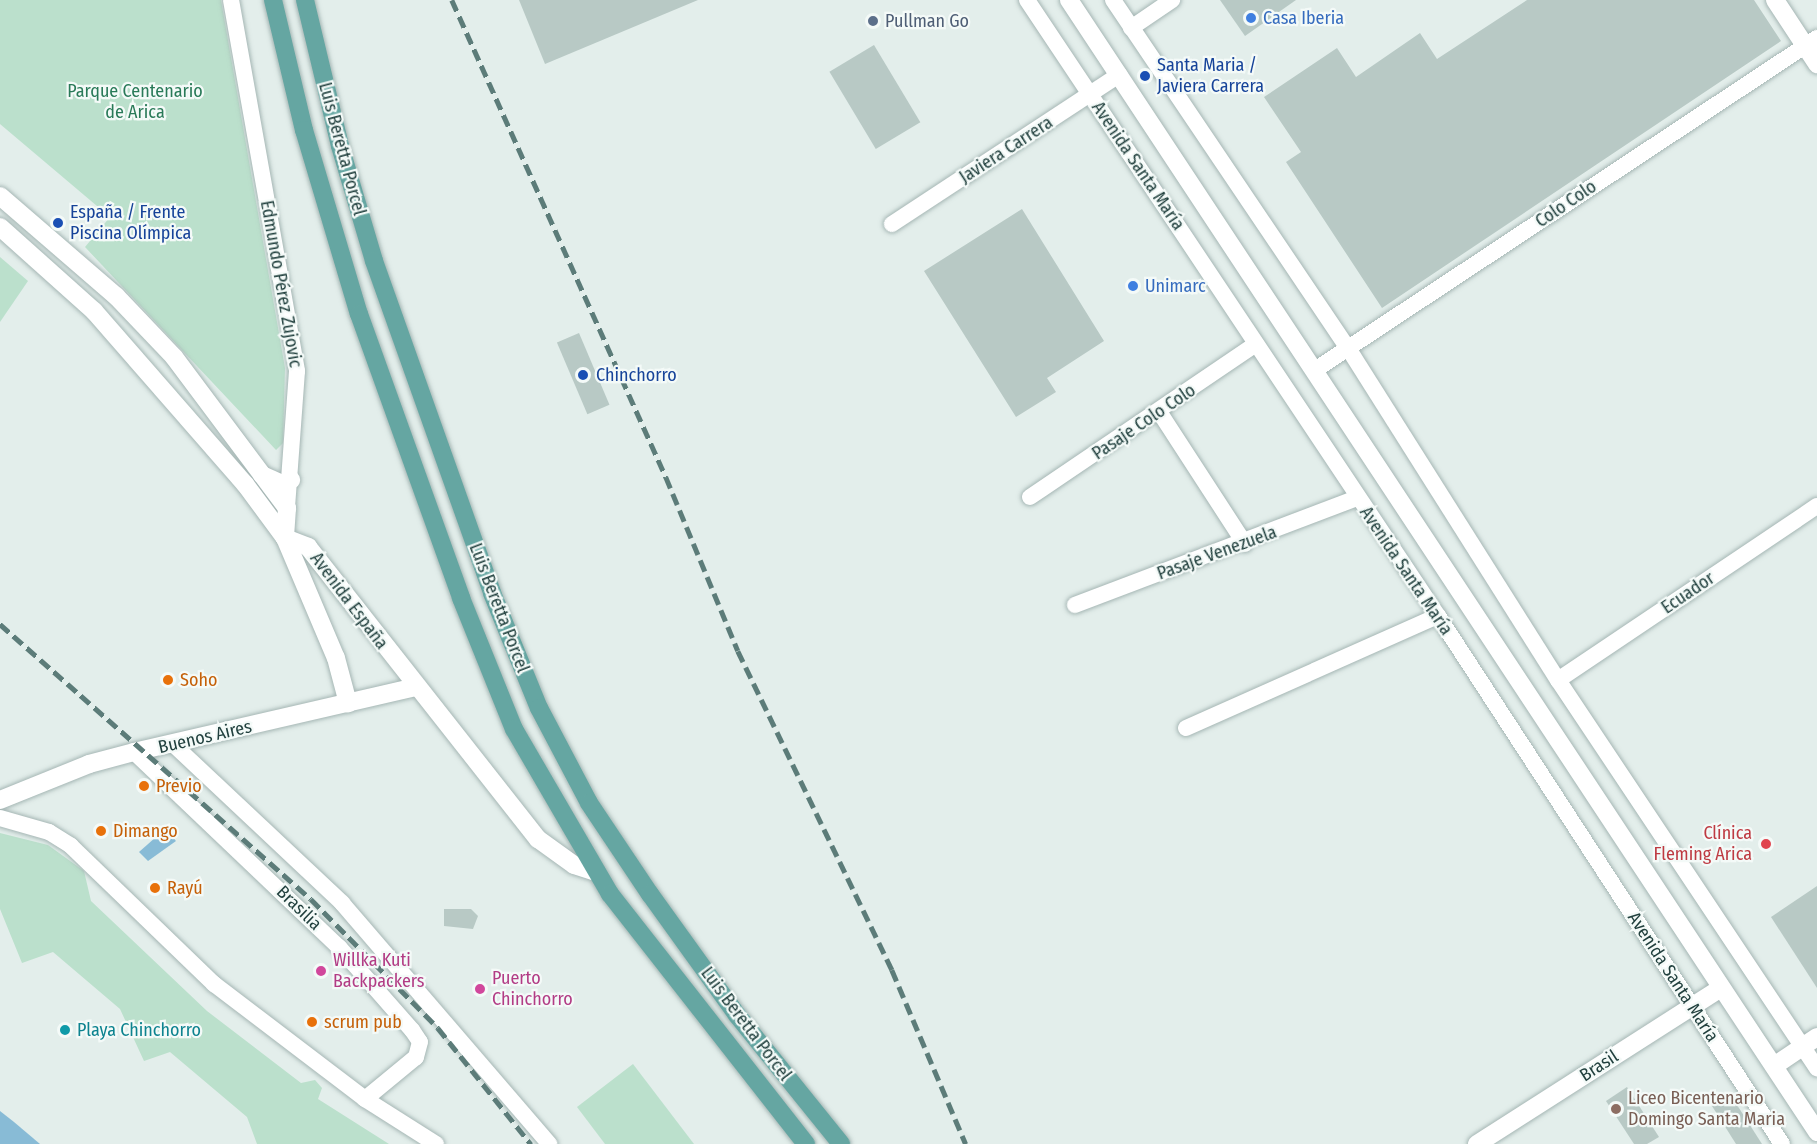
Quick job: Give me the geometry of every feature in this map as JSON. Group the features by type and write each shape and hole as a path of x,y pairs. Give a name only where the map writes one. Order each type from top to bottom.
{"main road":[{"name":"Luis Beretta Porcel","path":"273,0 337,247 460,598 514,729 595,872 716,1034 806,1144"},
{"name":"Luis Beretta Porcel","path":"305,0 340,146 374,261 492,593 539,708 590,803 650,894 737,1015 841,1144"}],"street":[{"name":"Edmundo Pérez Zujovic","path":"231,0 297,371 291,480 285,538 336,658 348,703"},
{"name":"Avenida Santa María","path":"1027,0 1357,498 1438,616 1782,1144"},
{"name":"Avenida Santa María","path":"1069,0 1817,1132"},
{"path":"1113,0 1348,348 1558,680 1810,1042 1817,1069"},
{"path":"1131,28 1173,0"},
{"path":"1775,0 1811,42 1817,64"},
{"name":"Colo Colo","path":"1315,370 1811,42"},
{"name":"Javiera Carrera","path":"892,224 1119,75"},
{"path":"0,196 116,296 174,357 288,508"},
{"name":"Avenida España","path":"0,227 94,311 245,483 285,538 308,547 415,687 538,839 574,865 595,872"},
{"name":"Pasaje Colo Colo","path":"1030,497 1160,413 1256,344"},
{"path":"1160,413 1245,544"},
{"path":"262,476 282,484 291,480"},
{"name":"Pasaje Venezuela","path":"1076,604 1245,544 1357,498"},
{"name":"Ecuador","path":"1558,680 1817,506"},
{"path":"1186,728 1438,616"},
{"name":"Buenos Aires","path":"0,800 89,764 134,752 174,746 415,687"},
{"path":"174,746 342,903 549,1144"},
{"name":"Brasilia","path":"134,752 339,947 420,1042 416,1057 365,1099"},
{"path":"0,818 49,832 71,846 214,984 365,1099 436,1144"},
{"name":"Brasil","path":"1477,1144 1722,988"},
{"path":"1774,1066 1810,1042"}],"green space":[{"name":"Parque Centenario de Arica","path":"0,0 221,0 285,368 283,443 276,450 85,247 110,217 0,124"},
{"path":"0,257 28,281 0,322"},
{"path":"0,833 48,845 84,871 91,901 207,1011 301,1083 315,1080 322,1088 318,1099 389,1144 257,1144 247,1117 170,1052 144,1061 120,1009 53,952 22,963 0,909"},
{"path":"633,1064 694,1144 605,1144 577,1107"}],"water":[{"path":"165,829 176,841 148,861 139,852"},
{"path":"0,1111 14,1122 40,1144 0,1144"}],"building":[{"path":"519,0 698,0 545,64"},
{"name":"Casa Iberia","path":"1220,0 1296,0 1245,36"},
{"path":"1527,0 1754,0 1781,41 1382,308 1286,162 1301,152 1264,97 1337,48 1356,77 1420,33 1437,59"},
{"path":"874,45 920,122 876,149 829,72"},
{"path":"1022,209 1104,341 1047,378 1056,392 1016,417 924,271"},
{"path":"579,333 609,405 587,414 557,342"},
{"path":"1817,886 1817,988 1771,917"},
{"path":"444,909 471,909 478,916 473,929 444,926"},
{"path":"1627,1087 1659,1137 1647,1144 1634,1144 1606,1101"},
{"path":"1730,1094 1762,1144 1736,1144 1712,1106"}],"railway":[{"path":"452,0 666,477 738,651 892,970 966,1144"},
{"path":"0,624 311,899 438,1028 531,1144"}],"place":[{"name":"Casa Iberia","path":"1251,18"},
{"name":"Pullman Go","path":"873,21"},
{"name":"Santa Maria / Javiera Carrera","path":"1145,76"},
{"name":"España / Frente Piscina Olímpica","path":"58,223"},
{"name":"Unimarc","path":"1133,286"},
{"name":"Chinchorro","path":"583,375"},
{"name":"Soho","path":"168,680"},
{"name":"Previo","path":"144,786"},
{"name":"Dimango","path":"101,831"},
{"name":"Clínica Fleming Arica","path":"1766,844"},
{"name":"Rayú","path":"155,888"},
{"name":"Willka Kuti Backpackers","path":"321,971"},
{"name":"Puerto Chinchorro","path":"480,989"},
{"name":"scrum pub","path":"312,1022"},
{"name":"Playa Chinchorro","path":"65,1030"},
{"name":"Liceo Bicentenario Domingo Santa Maria","path":"1616,1109"}]}
